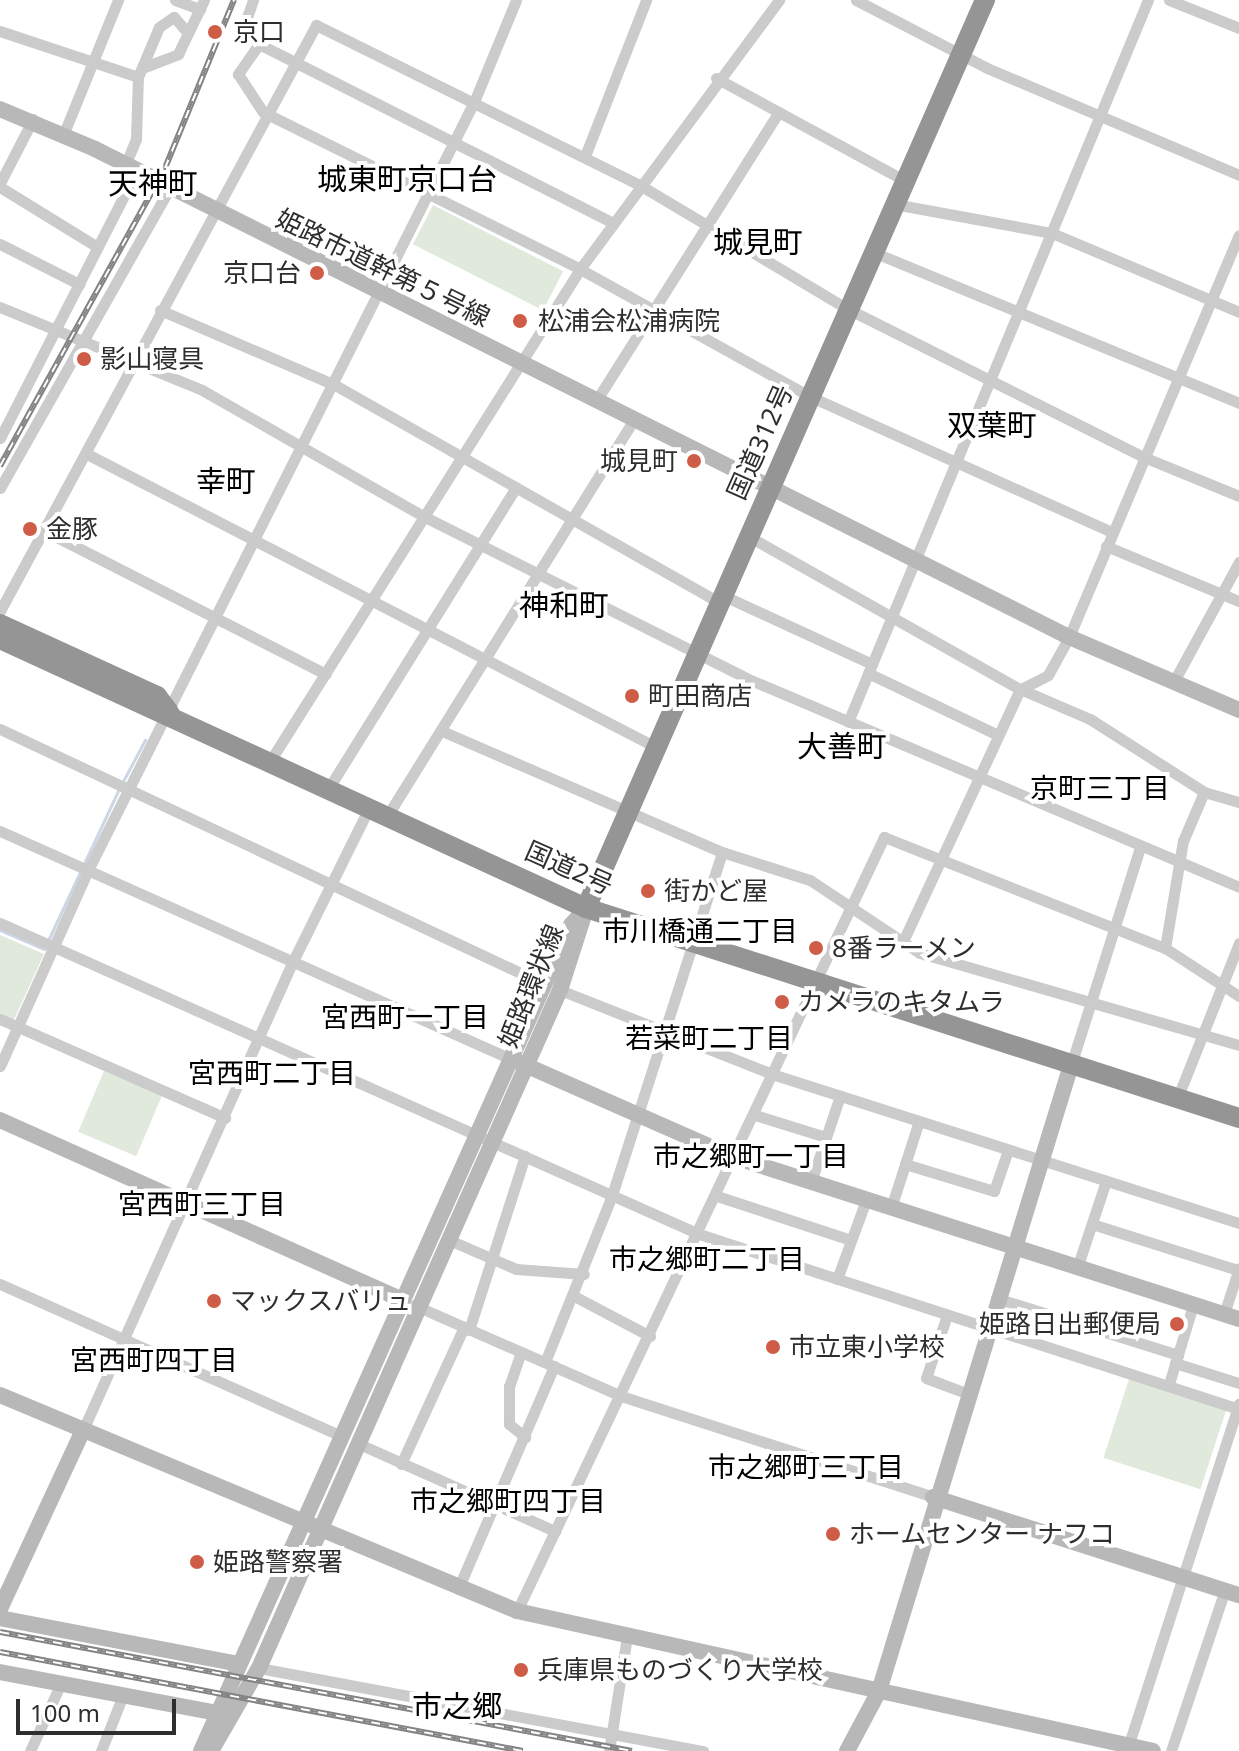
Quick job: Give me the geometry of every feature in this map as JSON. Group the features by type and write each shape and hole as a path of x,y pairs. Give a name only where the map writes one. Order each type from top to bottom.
{"highway":[{"name":"国道312号","path":"586,908 767,487 985,0"},
{"name":"国道2号","path":"0,624 157,696 169,712"},
{"name":"国道2号","path":"0,639 272,758 586,908 1239,1118"}],"street":[{"path":"64,133 118,0"},
{"path":"0,31 93,65 140,73 178,54 202,5 175,0"},
{"path":"253,0 244,26 259,44 612,222"},
{"path":"0,1066 88,870 381,294 474,102 516,0"},
{"path":"585,156 646,0"},
{"path":"272,758 375,604 461,453 580,269 716,78 779,0"},
{"path":"856,0 961,55 1239,175"},
{"path":"848,722 1148,0"},
{"path":"1169,0 1239,28"},
{"path":"0,438 79,284 130,169 136,139 140,73 166,18 183,20 188,33"},
{"path":"0,611 87,454 263,112 316,25 638,184 848,309 1146,458 1239,496"},
{"path":"259,44 238,74 263,112 428,197 580,269 809,396 954,464 1112,532"},
{"path":"716,78 906,181"},
{"name":"姫路市道幹第５号線","path":"0,109 64,133 169,189 1069,637 1239,710"},
{"path":"596,401 651,309 779,112"},
{"path":"33,119 0,185 96,246"},
{"path":"0,488 169,189"},
{"path":"894,204 1052,233 1239,312"},
{"path":"905,937 943,863 976,780 1020,689 1048,675 1069,637 1239,235"},
{"path":"0,244 79,284"},
{"path":"873,252 1018,315 1239,403"},
{"path":"0,307 134,358 304,446 425,517 542,572 698,653 1139,851 1239,887"},
{"path":"160,310 335,385 461,453 574,521 720,599 870,668 998,735"},
{"path":"0,1609 126,1338 292,963 332,886 380,809 442,731 634,420"},
{"path":"87,454 254,544 656,747"},
{"path":"330,786 516,487"},
{"path":"45,531 326,674"},
{"path":"747,535 890,619 1020,689 1090,719 1204,792 1239,802"},
{"path":"1106,546 1239,601"},
{"path":"1173,683 1225,596 1239,562"},
{"path":"0,729 553,987 663,1031 775,1075 1239,1223"},
{"path":"442,731 722,852 810,880 905,937 920,953 964,968 1091,998 1239,1045"},
{"path":"1165,948 1178,865 1204,792"},
{"path":"0,831 734,1157 1231,1317 1239,1269 1092,1224"},
{"path":"517,1611 775,1075 814,982 884,837 943,863 1165,948 1219,986 1239,996"},
{"path":"847,1751 879,1691 933,1497 1139,851"},
{"path":"458,1589 525,1437 584,1274 612,1195 690,941 722,852"},
{"name":"姫路環状線","path":"211,1751 259,1668 318,1528 349,1440 586,908"},
{"path":"0,923 699,1234 1239,1407 1128,1748"},
{"path":"1177,1099 1199,1032 1239,943"},
{"path":"0,1019 225,1118"},
{"path":"811,1182 840,1096"},
{"path":"755,1115 826,1137"},
{"path":"0,1120 621,1396 1232,1592 1171,1751"},
{"path":"891,1208 919,1121"},
{"name":"姫路環状線","path":"409,1303 447,1239 484,1138"},
{"path":"905,1164 994,1191 1008,1150"},
{"path":"401,1464 467,1328 525,1156"},
{"path":"1077,1268 1106,1181"},
{"path":"717,1196 851,1240"},
{"path":"837,1279 866,1200"},
{"path":"447,1239 491,1255 516,1269 584,1274"},
{"path":"0,1284 126,1338 494,1508 555,1531"},
{"path":"574,1296 650,1336"},
{"path":"996,1298 1239,1383"},
{"path":"1169,1384 1193,1305"},
{"path":"947,1315 926,1378 966,1393"},
{"path":"521,1352 509,1386 509,1424 525,1437"},
{"path":"0,1395 458,1589 517,1611 1128,1748 1153,1751"},
{"name":"姫路環状線","path":"201,1751 214,1712 301,1520 349,1440"},
{"path":"0,1618 238,1664"},
{"path":"609,1751 627,1636"},
{"path":"259,1668 703,1751"},
{"path":"0,1672 232,1716"},
{"path":"30,1751 61,1683"},
{"path":"101,1751 123,1695"}],"shaded area":[{"path":"433,205 563,271 543,310 413,244"},
{"path":"0,935 44,954 13,1022 0,1016"},
{"path":"104,1071 162,1096 136,1156 78,1132"},
{"path":"1130,1376 1227,1408 1200,1489 1103,1458"}],"waterway":[{"path":"122,783 145,740"},
{"path":"0,930 44,949 119,789"}],"railway":[{"path":"0,466 165,168 234,0"},
{"path":"0,1632 632,1751"},
{"path":"0,1652 523,1751"}],"place":[{"name":"京口","path":"215,32"},
{"name":"京口台","path":"317,273"},
{"name":"松浦会松浦病院","path":"520,321"},
{"name":"影山寝具","path":"84,359"},
{"name":"城見町","path":"694,461"},
{"name":"金豚","path":"30,529"},
{"name":"町田商店","path":"632,696"},
{"name":"街かど屋","path":"648,891"},
{"name":"8番ラーメン","path":"816,948"},
{"name":"カメラのキタムラ","path":"782,1002"},
{"name":"マックスバリュ","path":"214,1301"},
{"name":"姫路日出郵便局","path":"1177,1324"},
{"name":"市立東小学校","path":"773,1347"},
{"name":"ホームセンター ナフコ","path":"833,1534"},
{"name":"姫路警察署","path":"197,1562"},
{"name":"兵庫県ものづくり大学校","path":"521,1670"}],"district":[{"name":"城東町京口台","path":"407,179"},
{"name":"天神町","path":"153,183"},
{"name":"城見町","path":"758,242"},
{"name":"双葉町","path":"992,425"},
{"name":"幸町","path":"226,481"},
{"name":"神和町","path":"564,605"},
{"name":"大善町","path":"842,746"},
{"name":"京町三丁目","path":"1100,787"},
{"name":"市川橋通二丁目","path":"700,930"},
{"name":"宮西町一丁目","path":"405,1016"},
{"name":"若菜町二丁目","path":"709,1037"},
{"name":"宮西町二丁目","path":"272,1072"},
{"name":"市之郷町一丁目","path":"751,1155"},
{"name":"宮西町三丁目","path":"202,1203"},
{"name":"市之郷町二丁目","path":"707,1258"},
{"name":"宮西町四丁目","path":"154,1359"},
{"name":"市之郷町三丁目","path":"806,1466"},
{"name":"市之郷町四丁目","path":"508,1500"},
{"name":"市之郷","path":"457,1706"}]}
